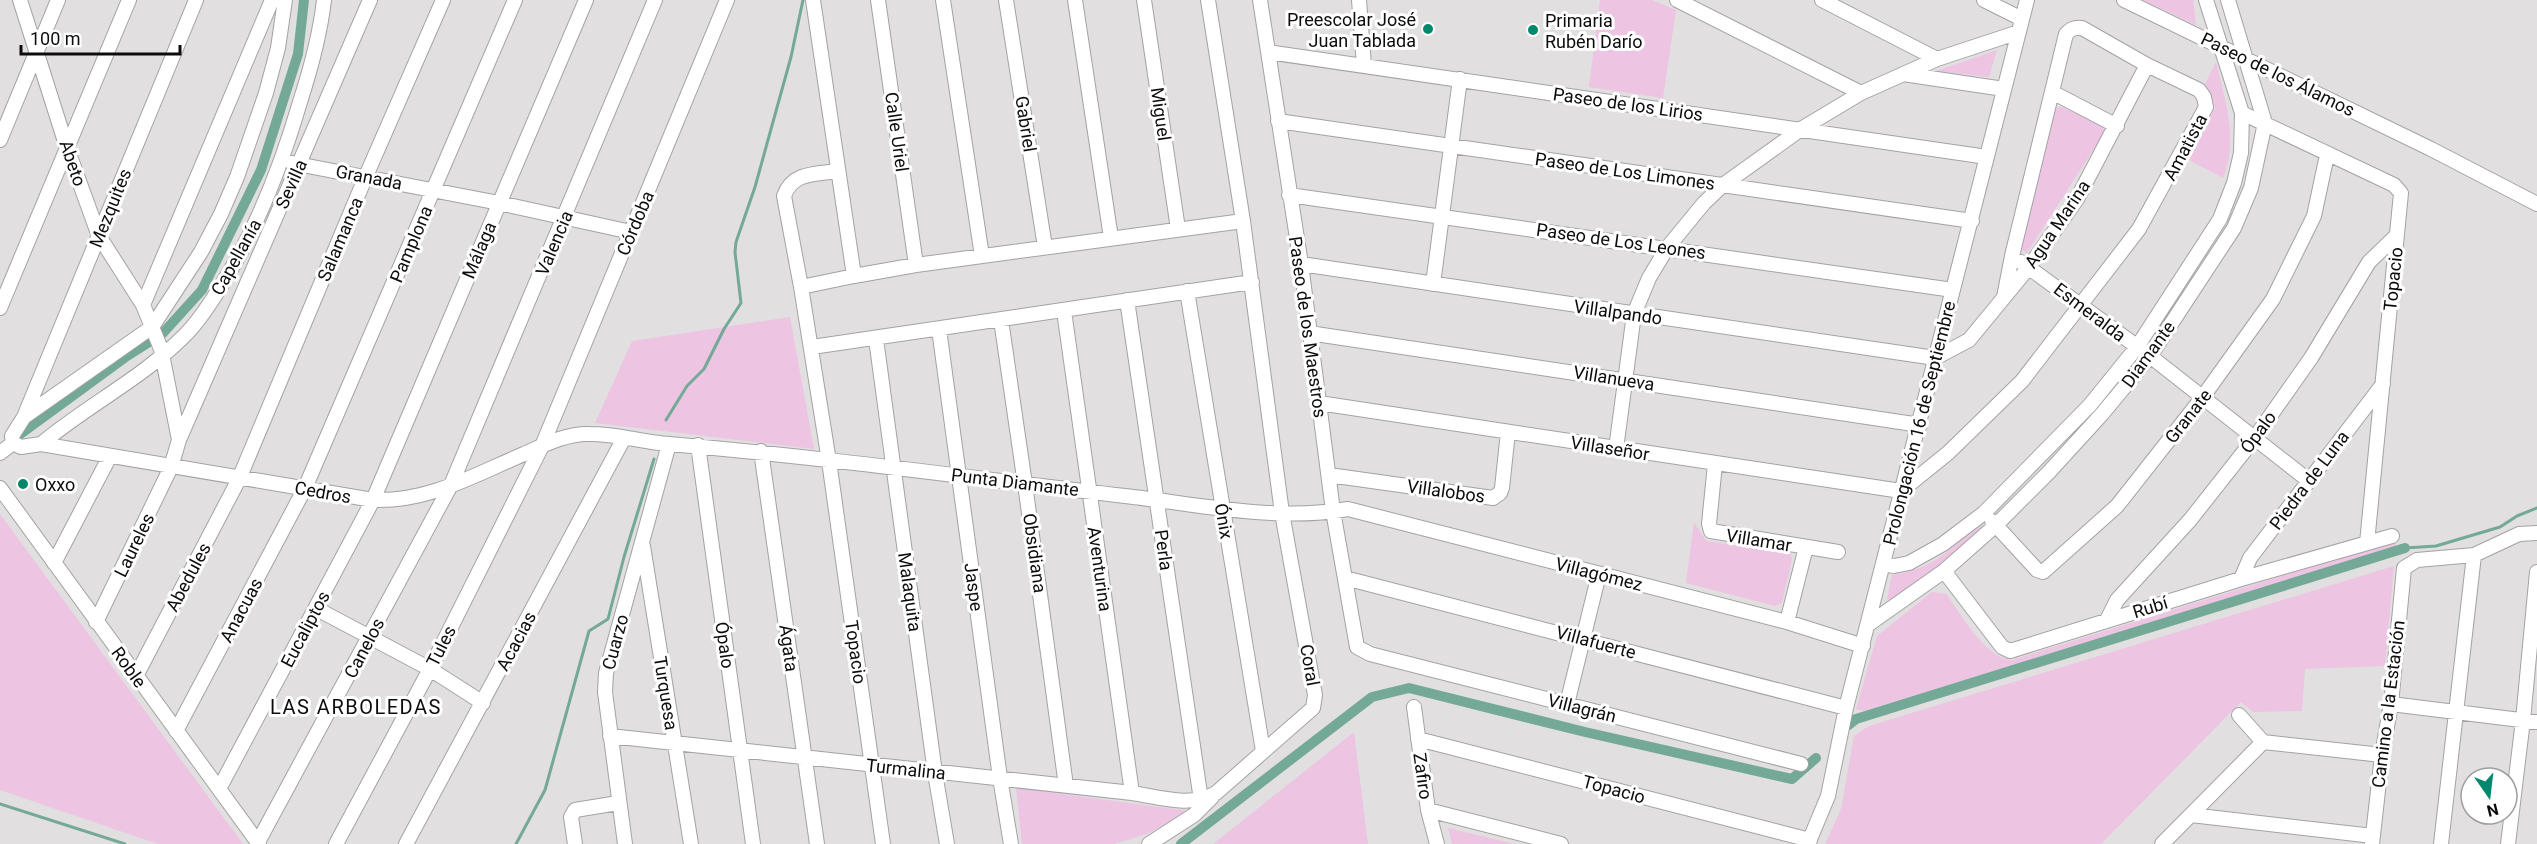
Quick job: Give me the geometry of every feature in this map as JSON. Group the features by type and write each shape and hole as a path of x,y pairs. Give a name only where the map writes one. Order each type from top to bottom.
{"street":[{"name":"Abeto","path":"20,0 67,148 99,236 143,305 162,353 179,440"},
{"path":"0,140 58,0"},
{"path":"0,308 129,0"},
{"name":"Mezquites","path":"14,443 12,436 24,417 196,0"},
{"path":"143,305 272,0"},
{"name":"Capellanía","path":"24,417 154,332 201,252 237,177 266,93 278,48 285,0"},
{"name":"Capellanía","path":"41,444 162,353 193,326 236,263 282,162 313,61 324,0"},
{"name":"Sevilla","path":"171,467 179,440 370,0"},
{"name":"Salamanca","path":"239,479 366,176 443,0"},
{"name":"Pamplona","path":"305,488 515,0"},
{"name":"Málaga","path":"373,500 586,0"},
{"name":"Valencia","path":"451,485 655,0"},
{"name":"Córdoba","path":"542,446 727,0"},
{"path":"813,0 854,276"},
{"name":"Calle Uriel","path":"878,0 916,265"},
{"path":"943,0 982,256"},
{"name":"Gabriel","path":"1006,0 1045,247"},
{"path":"1075,0 1111,238"},
{"name":"Miguel","path":"1144,0 1178,229"},
{"path":"1208,0 1244,221 1282,513"},
{"name":"Paseo de los Maestros","path":"1260,0 1301,264 1333,511 1355,641 1363,652"},
{"path":"1359,0 1364,65"},
{"path":"1677,0 1861,93"},
{"path":"1822,0 1937,58"},
{"path":"1984,0 2020,25"},
{"name":"Prolongación 16 de Septiembre","path":"1809,842 1828,796 1846,708 2027,0"},
{"name":"Paseo de los Álamos","path":"2124,0 2431,149 2537,204"},
{"name":"Diamante","path":"1883,564 1894,566 1925,556 1984,513 2090,405 2137,347 2220,219 2234,183 2241,153 2242,113 2206,0"},
{"name":"Diamante","path":"1869,624 1944,571 1996,525 2102,414 2150,356 2234,228 2251,188 2265,123 2228,0"},
{"path":"1616,449 1634,314 1649,278 1667,248 1704,203 1723,185 1801,129 1861,93 1937,58 2020,25"},
{"name":"Amatista","path":"1901,491 1948,453 2022,381 2139,229 2206,107 2204,97 2199,90 2147,65 2082,28 2076,27 2066,34 2004,297"},
{"name":"Paseo de los Lirios","path":"1268,52 1987,158"},
{"name":"Agua Marina","path":"1935,358 1969,339 2029,267 2077,199 2147,65"},
{"path":"1903,74 2004,89"},
{"path":"1433,284 1460,79"},
{"path":"2052,92 2117,126"},
{"name":"Topacio","path":"2242,113 2399,189 2401,193 2367,543"},
{"name":"Paseo de Los Limones","path":"1278,121 1972,221"},
{"name":"Granate","path":"1984,513 2040,572 2047,570 2117,506 2202,398 2273,298 2314,216 2327,155"},
{"name":"Granada","path":"282,162 300,163 500,202 564,219 631,232"},
{"name":"Topacio","path":"838,171 797,178 788,184 783,196 812,347 883,844"},
{"name":"Paseo de Los Leones","path":"1289,195 1442,215 1953,290"},
{"path":"801,287 916,265 1244,221"},
{"name":"Ópalo","path":"2107,620 2117,600 2190,520 2254,439 2311,358 2369,262 2397,235"},
{"name":"Esmeralda","path":"2012,256 2150,356 2308,480"},
{"name":"Villalpando","path":"1301,264 1935,358"},
{"path":"812,347 1252,282"},
{"name":"Ónix","path":"1187,291 1221,508 1263,751"},
{"name":"Perla","path":"1127,300 1201,800"},
{"name":"Aventurina","path":"1064,311 1132,793"},
{"name":"Obsidiana","path":"1000,320 1066,786"},
{"name":"Jaspe","path":"939,329 1011,844"},
{"name":"Villanueva","path":"1309,333 1920,425"},
{"name":"Malaquita","path":"876,339 892,467 947,844"},
{"name":"Piedra de Luna","path":"2241,579 2250,558 2383,384"},
{"name":"Villaseñor","path":"1319,403 1901,491"},
{"name":"Villalobos","path":"1329,475 1493,498 1500,493 1502,488 1509,432"},
{"name":"Cedros","path":"14,443 21,447 41,444 373,500 407,500 451,485 542,446 584,434 669,444"},
{"name":"Acacias","path":"406,844 624,438"},
{"path":"0,453 14,443"},
{"name":"Punta Diamante","path":"669,444 761,451 1221,508 1282,513 1323,514 1333,511"},
{"name":"Cuarzo","path":"625,844 605,692 606,673 669,444"},
{"name":"Ópalo","path":"698,445 753,844"},
{"name":"Tules","path":"336,844 430,669 542,446"},
{"name":"Ágata","path":"761,451 817,844"},
{"path":"54,563 110,456"},
{"name":"Villamar","path":"1715,464 1709,524 1711,531 1838,552"},
{"name":"Laureles","path":"96,622 171,467"},
{"name":"Abedules","path":"136,676 239,479"},
{"name":"Canelos","path":"259,843 451,485"},
{"name":"Roble","path":"0,488 259,843"},
{"name":"Anacuas","path":"176,731 305,488"},
{"name":"Eucaliptos","path":"219,789 317,609 373,500"},
{"name":"Villagómez","path":"1333,511 1348,508 1787,622 1863,646"},
{"name":"Coral","path":"1201,800 1216,794 1313,708 1315,701 1282,513"},
{"path":"2441,844 2474,555 2519,534 2537,533"},
{"name":"Rubí","path":"1944,571 2002,647 2010,651 2241,579 2392,536"},
{"name":"Turquesa","path":"642,541 691,844"},
{"path":"1787,622 1806,547"},
{"name":"Camino a la Estación","path":"2372,840 2382,755 2391,704 2401,594 2406,565 2417,560 2474,555"},
{"path":"2508,844 2530,721 2537,572"},
{"path":"1567,704 1599,574"},
{"name":"Villafuerte","path":"1345,578 1846,708"},
{"path":"317,609 430,669 483,703"},
{"name":"Villagrán","path":"1363,652 1801,764"},
{"path":"2391,704 2457,714 2530,721"},
{"name":"Zafiro","path":"1414,707 1428,810 1436,844"},
{"path":"2239,715 2263,742 2382,755"},
{"name":"Turmalina","path":"610,735 805,759 1000,778 1191,801 1201,800"},
{"name":"Topacio","path":"1418,739 1809,842"},
{"path":"2162,844 2263,742"},
{"path":"1149,844 1194,815 1216,794"},
{"path":"574,844 571,817 575,810 618,803"},
{"path":"1428,810 1561,844"},
{"path":"2191,815 2372,840"}],"shaded area":[{"path":"1600,0 1652,0 1676,10 1663,98 1589,87"},
{"path":"2143,0 2193,0 2196,25"},
{"path":"1997,50 1989,77 1936,71"},
{"path":"2216,62 2229,120 2230,135 2228,164 2223,178 2189,160 2215,108 2205,84"},
{"path":"2061,107 2103,125 2104,133 2027,253 2018,248 2054,109"},
{"path":"790,317 814,449 595,423 632,341"},
{"path":"0,514 243,844 158,844 0,790"},
{"path":"1694,522 1706,541 1790,553 1792,559 1782,603 1775,606 1686,583"},
{"path":"1982,526 1984,533 1894,602 1887,599 1892,575 1908,572 1931,562"},
{"path":"2397,540 2395,547 1864,711 1856,709 1877,636 1932,592 1946,594 1983,644 1992,652 2012,660"},
{"path":"2394,566 2385,666 2305,669 2302,711 2253,712 2241,702 2101,844 1825,844 1841,809 1854,736 1869,726"},
{"path":"1354,732 1368,844 1213,844"},
{"path":"1016,788 1190,811 1147,834 1114,844 1022,844"},
{"path":"1448,828 1515,844 1452,844"}],"waterway":[{"path":"19,435 127,356 163,333 202,290 261,170 298,54 304,0"},
{"path":"666,420 687,386 704,369 724,329 741,303 735,252 736,242 755,187 791,57 803,0"},
{"path":"516,844 545,790 589,631 608,619 654,459"},
{"path":"2405,548 2436,546 2500,527 2517,516 2537,508"},
{"path":"1847,726 1856,719 2405,548"},
{"path":"1181,844 1372,697 1409,688 1585,732 1792,779 1816,758"},
{"path":"0,804 125,844"}],"place":[{"name":"Preescolar José Juan Tablada","path":"1428,29"},
{"name":"Primaria Rubén Darío","path":"1533,30"},
{"name":"Oxxo","path":"23,484"}],"district":[{"name":"LAS ARBOLEDAS","path":"356,707"}]}
